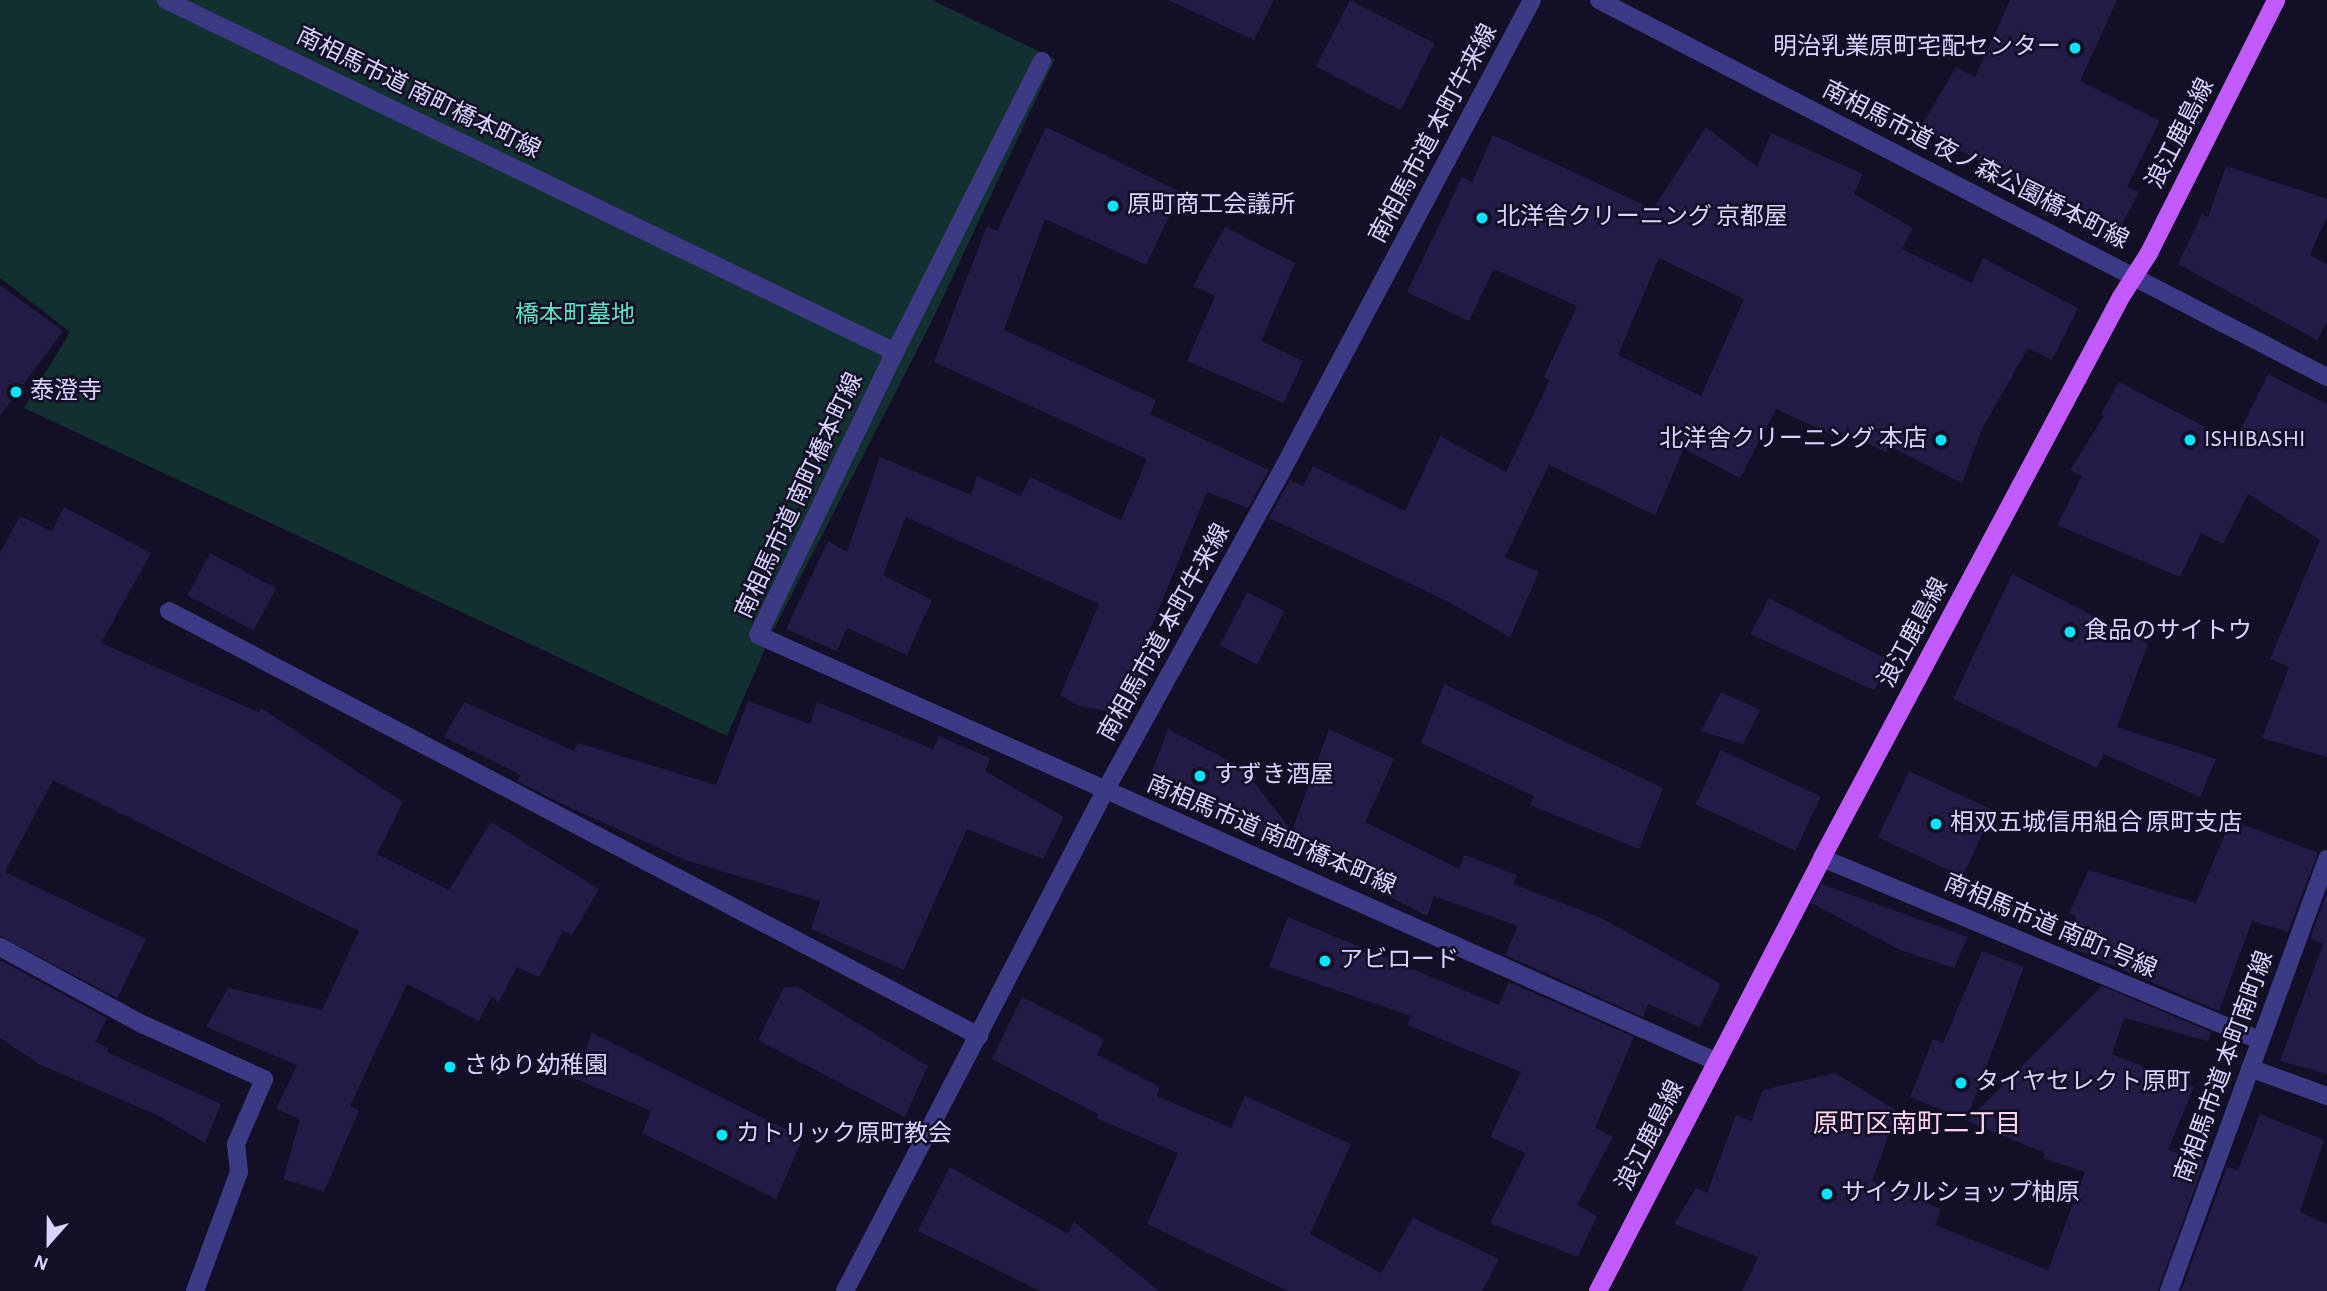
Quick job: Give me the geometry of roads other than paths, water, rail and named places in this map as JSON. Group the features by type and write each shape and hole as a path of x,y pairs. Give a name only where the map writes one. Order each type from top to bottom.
{"main road":[{"name":"浪江鹿島線","path":"1598,1291 1822,858 2134,275 2276,0"}],"street":[{"name":"南相馬市道 南町橋本町線","path":"166,0 895,352 758,635 1105,792 1456,943 1717,1062"},
{"name":"南相馬市道 本町牛来線","path":"845,1291 1105,792 1285,466 1532,0"},
{"name":"南相馬市道 夜ノ森公園橋本町線","path":"1599,0 2327,377"},
{"path":"895,352 1042,61"},
{"path":"169,611 979,1036"},
{"name":"南相馬市道 南町1号線","path":"1822,858 2260,1040"},
{"name":"南相馬市道 本町南町線","path":"2169,1291 2327,859"},
{"path":"0,947 142,1024 264,1079 236,1144 239,1172 195,1291"},
{"path":"2250,1068 2327,1096"}],"place":[{"name":"明治乳業原町宅配センター","path":"2075,48"},
{"name":"原町商工会議所","path":"1113,206"},
{"name":"北洋舎クリーニング 京都屋","path":"1482,218"},
{"name":"泰澄寺","path":"16,392"},
{"name":"北洋舎クリーニング 本店","path":"1941,440"},
{"name":"ISHIBASHI","path":"2190,440"},
{"name":"食品のサイトウ","path":"2070,632"},
{"name":"すずき酒屋","path":"1200,776"},
{"name":"相双五城信用組合 原町支店","path":"1936,824"},
{"name":"アビロード","path":"1325,961"},
{"name":"さゆり幼稚園","path":"450,1067"},
{"name":"タイヤセレクト原町","path":"1961,1083"},
{"name":"カトリック原町教会","path":"722,1135"},
{"name":"サイクルショップ柚原","path":"1827,1194"}],"district":[{"name":"原町区南町二丁目","path":"1917,1125"}],"park label":[{"name":"橋本町墓地","path":"575,316"}]}
